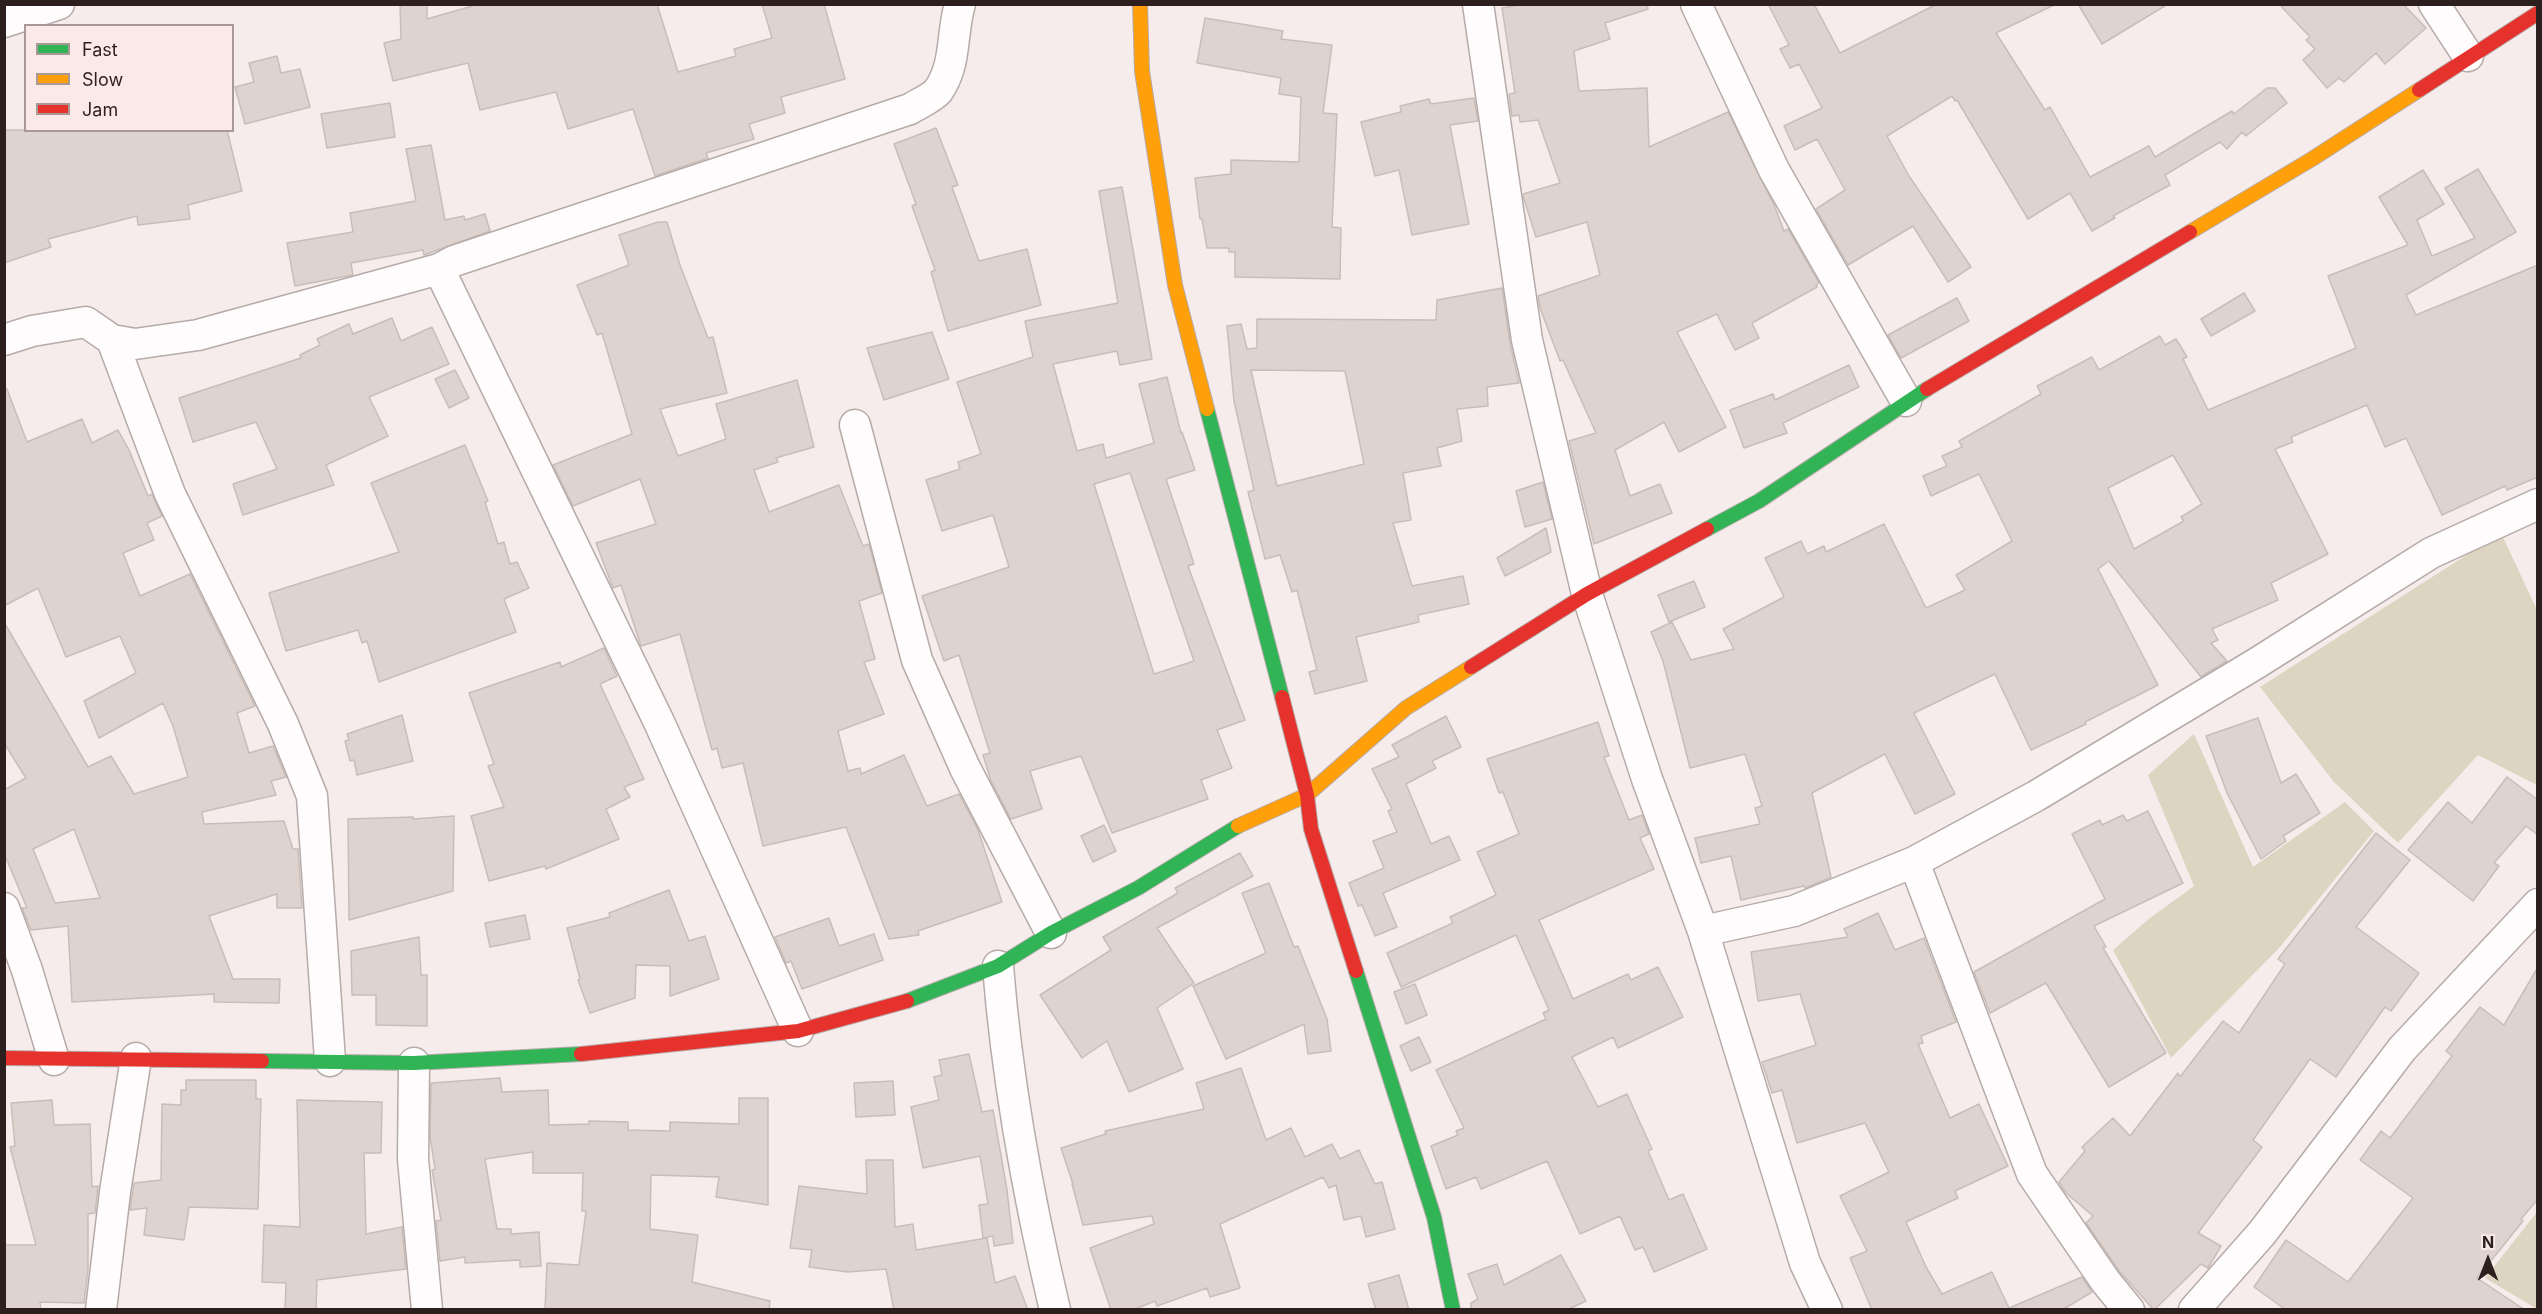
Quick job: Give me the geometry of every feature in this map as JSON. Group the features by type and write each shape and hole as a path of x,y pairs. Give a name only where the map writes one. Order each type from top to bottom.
{"street":[{"path":"4,22 59,4"},
{"path":"4,340 32,331 86,322 112,340 135,344 198,335 439,269 454,261 910,109 937,92 949,68 953,59 956,17 960,4"},
{"path":"1140,4 1142,71 1175,285 1307,795 1311,829 1434,1217 1453,1310"},
{"path":"1478,4 1527,340 1587,594 1647,779 1703,931 1805,1263 1827,1310"},
{"path":"1696,4 1774,170 1906,401"},
{"path":"2434,4 2468,56"},
{"path":"4,1058 414,1063 548,1057 798,1031 901,1004 998,966 1051,933 1138,888 1230,830 1307,795 1406,708 1587,594 1759,501 1906,401 2312,159 2468,56 2538,13"},
{"path":"439,269 659,722 798,1031"},
{"path":"112,340 170,494 283,724 312,796 330,1061"},
{"path":"855,425 917,660 965,768 1051,933"},
{"path":"1703,931 1794,911 1914,862 2036,796 2257,663 2431,553 2538,504"},
{"path":"1914,862 2032,1174 2106,1282 2129,1310"},
{"path":"2194,1310 2262,1233 2402,1049 2538,904"},
{"path":"4,908 27,970 54,1060"},
{"path":"998,966 1004,1042 1022,1154 1055,1310"},
{"path":"102,1310 115,1192 136,1058"},
{"path":"414,1063 413,1159 427,1310"}],"shaded area":[{"path":"2501,533 2537,610 2537,785 2478,755 2398,843 2334,782 2260,687"},
{"path":"2194,734 2253,867 2345,802 2374,831 2279,948 2171,1058 2113,950 2150,918 2194,886 2148,775"},
{"path":"2537,1212 2537,1309 2485,1278"}],"building":[{"path":"400,4 427,4 427,19 479,4 657,4 678,72 736,56 734,49 772,38 762,4 824,4 845,79 781,97 785,113 749,124 754,139 706,153 708,158 655,176 633,109 568,129 556,92 480,110 468,63 393,81 384,43 401,39"},
{"path":"1526,4 1647,4 1648,9 1605,23 1610,39 1574,51 1579,91 1647,88 1649,147 1728,112 1774,205 1784,231 1788,229 1819,283 1817,287 1752,323 1759,338 1735,350 1717,314 1677,332 1726,427 1679,452 1664,422 1615,450 1630,496 1660,484 1672,513 1594,544 1569,441 1596,433 1563,360 1560,361 1540,308 1538,296 1600,275 1587,222 1536,237 1523,196 1523,194 1560,183 1538,120 1520,122 1519,115 1512,116 1509,94 1515,93 1502,8"},
{"path":"1768,4 1814,4 1840,53 1937,4 2056,4 1996,33 2045,110 2050,107 2090,177 2149,146 2155,157 2232,111 2234,114 2267,88 2275,88 2287,103 2246,136 2242,132 2227,149 2220,142 2165,175 2170,185 2113,216 2115,218 2092,231 2070,193 2028,219 1957,100 1955,101 1952,96 1887,136 1909,176 1971,267 1948,282 1913,226 1848,265 1816,209 1845,190 1817,139 1795,150 1784,126 1822,108 1799,64 1790,68 1780,49 1789,45"},
{"path":"2078,4 2168,4 2102,44"},
{"path":"2279,4 2403,4 2426,28 2385,64 2376,53 2344,82 2339,78 2327,88 2303,60 2315,49 2306,40 2310,37"},
{"path":"1205,18 1283,31 1281,39 1332,45 1323,113 1337,114 1332,227 1341,228 1340,279 1235,277 1235,252 1229,252 1229,248 1207,248 1202,219 1200,219 1195,178 1231,174 1231,160 1299,162 1301,97 1279,94 1281,78 1197,63"},
{"path":"277,56 281,73 300,69 310,107 245,124 235,87 254,82 249,63"},
{"path":"1474,98 1478,121 1450,125 1469,224 1412,235 1399,170 1375,176 1361,122 1401,112 1400,106 1429,99 1431,104"},
{"path":"390,103 395,137 327,148 321,114"},
{"path":"936,128 958,185 952,187 979,261 1027,249 1041,305 948,331 931,272 935,270 912,206 916,204 894,144"},
{"path":"4,130 24,130 24,132 227,132 242,191 188,205 190,219 138,225 137,216 48,239 51,247 4,263"},
{"path":"431,145 445,220 464,216 465,220 485,214 490,231 424,255 423,250 351,263 353,275 295,286 287,243 353,232 350,213 416,201 406,149"},
{"path":"2478,169 2516,232 2406,295 2416,315 2538,265 2538,477 2507,490 2505,486 2442,515 2406,438 2385,447 2367,405 2291,437 2293,442 2275,449 2328,554 2271,583 2278,600 2212,629 2218,640 2211,643 2227,661 2201,677 2109,561 2098,569 2158,685 2085,722 2086,724 2031,750 1995,674 1914,713 1955,794 1915,814 1885,754 1812,793 1831,877 1805,888 1804,886 1741,900 1731,856 1701,863 1695,838 1760,824 1755,808 1762,806 1745,754 1690,768 1663,661 1651,632 1672,622 1691,660 1734,649 1723,629 1784,597 1765,558 1801,541 1807,554 1824,546 1826,552 1884,524 1926,608 1965,590 1956,575 2012,541 1979,474 1931,496 1923,476 1947,466 1942,456 1962,447 1959,441 2041,394 2037,386 2092,357 2099,370 2160,336 2165,345 2176,339 2187,357 2183,359 2208,410 2356,348 2328,276 2408,245 2379,197 2423,170 2444,204 2417,220 2432,256 2475,238 2445,188","holes":["2173,455 2202,504 2181,517 2184,521 2134,549 2108,488"]},
{"path":"1122,187 1152,359 1120,365 1117,351 1053,364 1077,451 1103,444 1106,458 1154,443 1139,384 1167,377 1181,433 1195,470 1166,479 1194,564 1188,566 1245,720 1217,730 1232,768 1201,780 1208,799 1112,833 1081,756 1030,771 1042,809 1011,819 991,781 983,755 990,753 959,655 944,661 922,596 1009,567 993,515 942,531 926,480 960,469 958,462 981,454 957,382 1033,357 1025,321 1118,303 1099,191","holes":["1130,473 1194,661 1154,674 1094,484"]},
{"path":"658,222 667,222 680,265 708,338 713,337 727,393 660,409 678,456 726,439 716,404 797,380 814,447 776,458 778,462 754,470 769,512 839,485 863,546 869,544 882,593 859,601 875,659 864,662 884,714 838,731 848,771 860,768 861,774 904,755 927,806 959,794 978,830 1002,902 918,931 919,935 889,939 846,827 763,846 743,763 722,768 717,748 712,750 680,634 641,646 621,585 613,588 596,543 656,524 640,479 573,506 553,465 632,434 602,333 597,335 577,285 629,265 619,235"},
{"path":"1502,288 1510,343 1519,383 1487,387 1488,406 1457,409 1462,441 1437,448 1441,466 1403,473 1411,520 1393,523 1412,586 1463,576 1469,604 1418,615 1419,622 1356,637 1367,681 1315,694 1309,672 1317,670 1297,590 1292,592 1280,555 1265,559 1248,492 1254,490 1234,401 1227,326 1241,324 1247,349 1257,348 1257,319 1436,320 1437,300","holes":["1251,370 1345,371 1364,464 1277,486"]},
{"path":"2244,293 2255,311 2211,336 2201,319"},
{"path":"1957,298 1969,321 1901,358 1888,335"},
{"path":"392,318 401,341 432,327 449,364 369,397 388,436 326,465 334,485 243,515 233,484 277,469 256,422 193,442 179,398 301,358 300,355 320,345 317,339 349,324 353,334"},
{"path":"932,332 949,379 884,400 867,348"},
{"path":"1849,365 1859,387 1783,423 1787,433 1744,448 1730,410 1773,394 1775,400"},
{"path":"455,370 469,398 449,408 435,379"},
{"path":"4,389 7,389 27,442 82,419 92,443 118,430 148,496 152,494 162,516 147,523 154,540 123,553 140,596 190,574 255,706 237,713 249,753 273,746 286,777 271,781 276,795 202,812 204,824 284,821 293,849 298,849 302,908 277,908 277,894 209,916 233,979 280,979 279,1003 214,1002 214,994 72,1002 68,926 31,930 22,908 27,908 4,853 4,790 26,778 4,743 4,622 88,767 111,756 134,794 188,777 173,726 163,703 99,738 84,701 136,673 120,636 66,657 38,588 4,606","holes":["74,829 100,898 55,903 33,849"]},
{"path":"465,445 488,501 485,502 498,544 504,542 510,564 517,562 529,588 504,599 516,632 379,682 367,641 362,643 358,630 286,651 269,593 399,552 371,483"},
{"path":"1543,482 1552,519 1525,527 1516,491"},
{"path":"1546,528 1551,552 1505,576 1497,558"},
{"path":"1694,581 1705,607 1669,622 1658,595"},
{"path":"604,648 617,676 600,684 644,779 624,787 630,797 606,809 619,839 546,869 545,866 489,881 471,816 504,807 488,766 494,764 469,693 560,662 561,667"},
{"path":"402,715 413,761 357,775 354,760 350,761 345,741 349,740 347,734"},
{"path":"1446,716 1461,747 1432,761 1436,768 1406,784 1431,844 1449,836 1460,860 1383,893 1397,927 1375,936 1362,905 1358,906 1349,883 1384,868 1373,841 1397,832 1388,811 1392,809 1372,769 1399,757 1392,745"},
{"path":"2258,718 2281,783 2296,774 2320,813 2283,836 2286,841 2261,859 2227,793 2206,736"},
{"path":"1598,722 1609,756 1604,757 1629,820 1642,815 1649,834 1640,838 1654,869 1539,920 1573,999 1628,974 1631,980 1658,967 1683,1017 1618,1048 1613,1037 1572,1057 1598,1107 1627,1094 1652,1149 1648,1151 1669,1200 1683,1194 1707,1249 1654,1272 1643,1247 1635,1250 1620,1216 1580,1234 1547,1161 1481,1189 1476,1177 1446,1189 1431,1146 1458,1135 1456,1131 1464,1128 1436,1070 1546,1019 1543,1013 1549,1010 1516,935 1401,987 1387,953 1453,923 1450,917 1496,895 1477,852 1519,834 1503,792 1499,793 1487,759"},
{"path":"2507,777 2538,800 2538,835 2526,826 2494,863 2499,866 2473,901 2408,850 2448,802 2472,823"},
{"path":"2148,811 2183,883 2094,926 2106,947 2103,948 2166,1053 2109,1087 2046,983 1990,1013 1974,972 2105,899 2072,834 2100,820 2102,825 2123,815 2127,821"},
{"path":"454,816 453,891 349,920 348,819 413,817 413,819"},
{"path":"1104,825 1116,851 1093,862 1081,836"},
{"path":"2376,833 2410,860 2356,927 2419,973 2391,1011 2385,1007 2336,1077 2310,1059 2253,1140 2262,1147 2198,1233 2221,1246 2208,1268 2201,1264 2154,1310 2120,1272 2086,1223 2093,1216 2066,1193 2059,1182 2085,1151 2082,1147 2113,1118 2130,1136 2178,1073 2180,1077 2223,1021 2239,1033 2285,964 2278,959"},
{"path":"1240,853 1253,876 1157,928 1194,983 1157,1008 1183,1069 1129,1092 1107,1041 1082,1058 1040,995 1111,950 1103,937 1178,893 1175,888"},
{"path":"1269,883 1294,947 1298,946 1327,1019 1331,1051 1308,1054 1304,1024 1226,1059 1193,986 1266,953 1242,893"},
{"path":"669,890 689,941 705,936 719,979 670,996 670,966 636,965 635,998 590,1013 578,980 580,979 567,928 610,917 609,913"},
{"path":"1878,913 1895,950 1924,938 1956,1022 1921,1036 1923,1043 1918,1044 1950,1118 1979,1104 2008,1166 1955,1191 1958,1198 1906,1222 1926,1267 1942,1294 1992,1272 2009,1308 2082,1277 2092,1292 2062,1310 1872,1310 1850,1258 1867,1251 1840,1196 1889,1172 1865,1123 1797,1143 1782,1090 1772,1093 1762,1062 1816,1045 1800,994 1758,1001 1751,952 1848,937 1844,929"},
{"path":"525,915 530,939 490,947 485,923"},
{"path":"829,918 839,946 874,934 883,960 802,989 791,961 786,963 775,937"},
{"path":"419,937 421,975 427,975 427,1026 376,1025 376,995 352,995 351,951"},
{"path":"2538,967 2538,1199 2477,1278 2525,1310 2286,1310 2254,1287 2286,1240 2348,1282 2413,1198 2360,1160 2381,1131 2390,1138 2452,1056 2446,1051 2480,1007 2504,1025"},
{"path":"1415,984 1427,1015 1406,1024 1394,992"},
{"path":"1419,1037 1431,1062 1411,1071 1400,1046"},
{"path":"969,1054 982,1112 993,1110 1007,1190 1013,1243 994,1246 993,1236 983,1238 979,1205 988,1204 980,1156 923,1168 911,1107 939,1100 934,1077 942,1075 939,1060"},
{"path":"1241,1068 1266,1140 1291,1128 1305,1157 1332,1144 1340,1159 1359,1150 1375,1184 1382,1182 1395,1229 1366,1237 1361,1216 1344,1220 1336,1185 1329,1188 1323,1177 1220,1224 1240,1288 1210,1297 1207,1288 1157,1306 1155,1301 1133,1310 1111,1310 1090,1248 1154,1224 1152,1216 1083,1225 1061,1148 1106,1134 1105,1131 1204,1109 1196,1083"},
{"path":"500,1078 502,1092 548,1090 549,1125 589,1124 589,1121 628,1122 628,1130 670,1131 670,1122 739,1124 739,1098 768,1098 768,1205 716,1197 719,1177 651,1175 650,1229 698,1235 692,1282 770,1301 769,1310 545,1310 547,1263 579,1265 586,1211 582,1211 583,1173 533,1173 533,1152 485,1159 497,1229 511,1229 511,1234 539,1232 541,1266 520,1267 520,1260 465,1263 465,1257 440,1261 436,1221 441,1220 432,1170 435,1169 430,1137 431,1083"},
{"path":"186,1080 256,1080 256,1099 261,1099 258,1209 189,1207 184,1240 144,1235 147,1208 130,1210 134,1183 161,1180 162,1104 181,1105 181,1090 186,1090"},
{"path":"893,1081 895,1115 856,1117 854,1083"},
{"path":"52,1100 54,1125 90,1124 92,1187 98,1186 95,1213 88,1214 88,1270 84,1303 40,1302 41,1310 4,1310 4,1245 36,1245 10,1147 15,1146 11,1103"},
{"path":"297,1100 382,1102 381,1153 364,1153 366,1234 402,1227 406,1269 317,1280 316,1310 285,1310 286,1283 262,1282 264,1225 300,1227"},
{"path":"866,1160 893,1160 895,1227 913,1224 916,1250 987,1238 995,1283 1015,1276 1028,1310 894,1310 886,1269 848,1272 809,1267 812,1250 790,1248 799,1186 867,1194"},
{"path":"1561,1255 1586,1301 1567,1310 1471,1310 1471,1303 1478,1299 1468,1274 1497,1264 1504,1285"},
{"path":"1399,1275 1409,1310 1376,1310 1368,1284"}],"traffic: fast":[{"path":"1707,529 1759,501 1927,389"},
{"path":"1207,409 1282,697"},
{"path":"907,1001 998,966 1051,933 1138,888 1238,826"},
{"path":"1356,971 1434,1217 1453,1310"},
{"path":"262,1061 414,1063 581,1054"}],"traffic: slow":[{"path":"1140,4 1142,71 1175,285 1207,409"},
{"path":"2190,232 2312,159 2419,90"},
{"path":"1238,826 1307,795 1406,708 1471,667"}],"traffic: jam":[{"path":"2419,90 2538,13"},
{"path":"1927,389 2190,232"},
{"path":"1471,667 1587,594 1707,529"},
{"path":"1282,697 1307,795 1311,829 1356,971"},
{"path":"581,1054 798,1031 907,1001"},
{"path":"4,1058 262,1061"}]}
